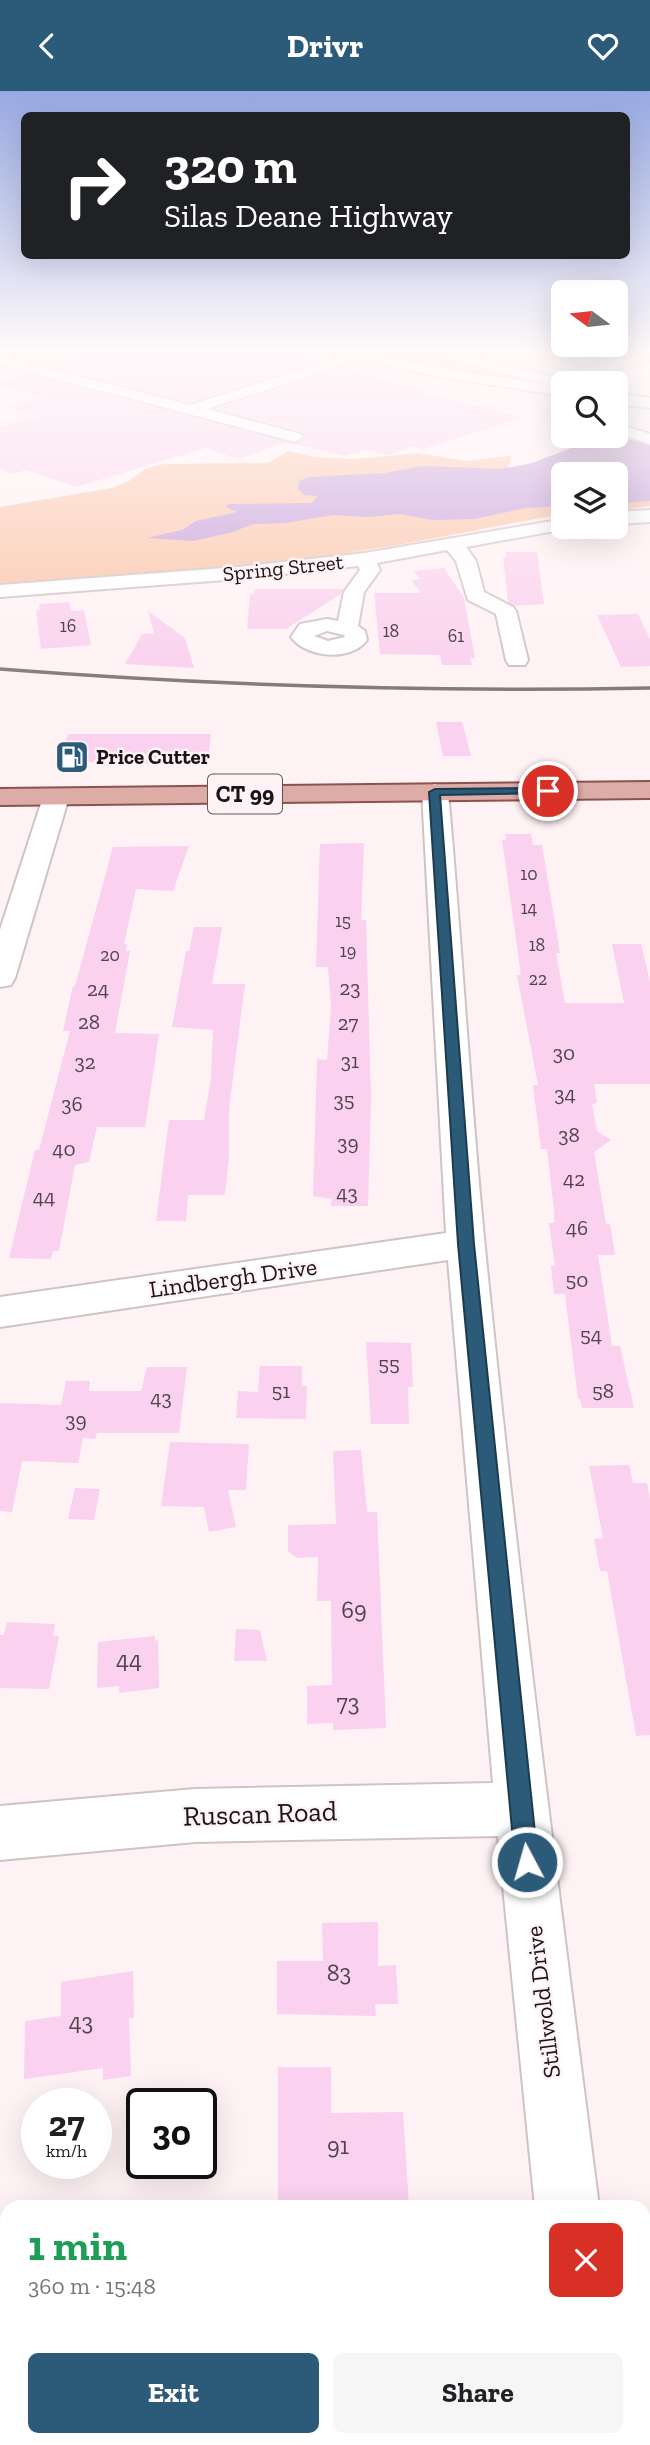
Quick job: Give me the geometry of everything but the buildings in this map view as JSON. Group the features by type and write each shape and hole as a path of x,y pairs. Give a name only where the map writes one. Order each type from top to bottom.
{"main road":[{"name":"CT 99","path":"0,797 650,790"}],"street":[{"path":"628,518 650,516"},
{"name":"Spring Street","path":"0,591 211,576 365,559 551,526"},
{"path":"452,545 461,551 467,560 475,596 506,611 517,660"},
{"path":"347,628 354,592 370,570 365,559"},
{"name":"Stillwold Drive","path":"435,792 466,1244 521,1809 565,2200"},
{"path":"0,978 56,797"},
{"name":"Lindbergh Drive","path":"0,1312 466,1244"},
{"name":"Ruscan Road","path":"0,1833 91,1823 250,1812 521,1809"}],"shaded area":[{"path":"510,462 508,468 516,469 535,462 650,462 650,506 628,509 628,462 551,462 551,516 297,560 170,572 0,583 0,507 112,488 129,481 145,469 163,464"},
{"path":"535,462 650,462 650,501 628,503 628,462 551,462 551,507 526,508 474,519 432,520 400,514 368,517 333,515 285,523 253,524 233,532 193,541 147,538 182,530 196,521 237,512 228,508 226,505 230,504 312,503 318,496 304,495 298,490 299,481 309,477 384,473 422,466 501,469"}],"railway":[{"path":"0,669 163,680 325,686 650,688"}],"place":[{"name":"Price Cutter","path":"72,757"}],"route":[{"path":"527,1862 466,1244 435,792 548,791"}]}
